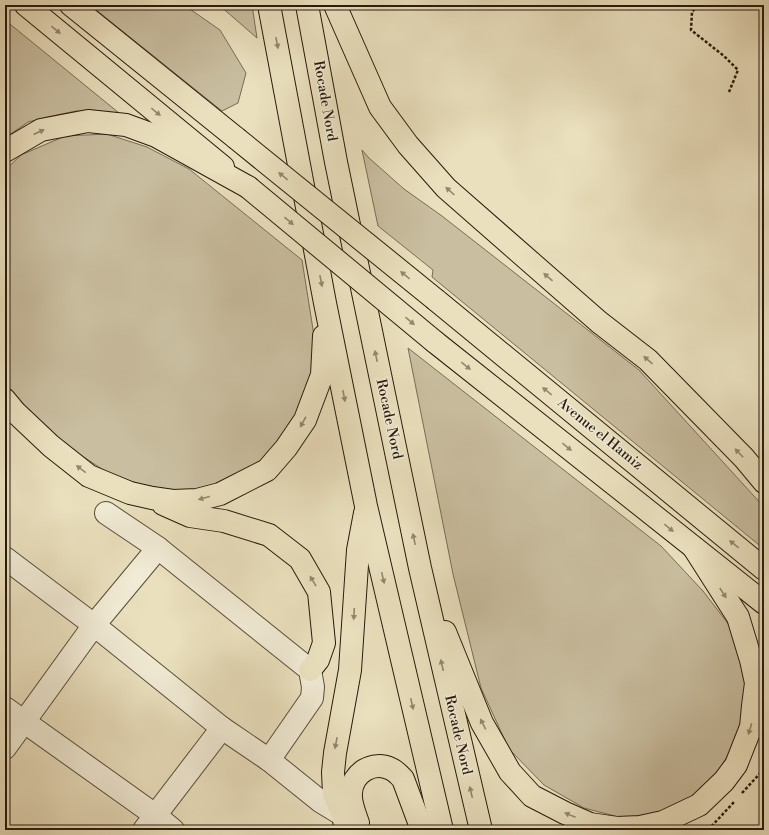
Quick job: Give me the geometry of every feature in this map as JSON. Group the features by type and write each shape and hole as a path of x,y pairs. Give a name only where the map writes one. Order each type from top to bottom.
{"highway":[{"path":"26,5 435,342 764,603"},
{"name":"Avenue el Hamiz","path":"71,5 436,300 764,569"},
{"path":"269,5 325,303 366,506 442,830"},
{"name":"Rocade Nord","path":"307,5 336,162 420,568 481,830"},
{"path":"335,5 380,107 408,145 446,188 599,322 648,360 738,452 764,482"},
{"path":"5,151 41,130 88,121 126,125 156,136 248,187"},
{"path":"5,400 15,412 51,446 89,476 130,493 152,498 197,500 220,494 267,470 286,448 305,420 322,375 325,303"},
{"path":"152,498 190,516 224,521 269,535 300,559 320,592 324,643 318,660 310,670"},
{"path":"345,823 334,794 333,772 350,670 358,550 366,506"},
{"path":"420,568 482,723 510,772 532,796 565,814 590,824 617,828 640,827 663,822 699,805 724,781 736,765 751,727 756,683 751,660 738,617 694,548"},
{"path":"360,830 352,801 352,786 355,778 361,772 375,766 391,768 403,779 422,830"}],"street":[{"path":"106,514 158,548 310,670 313,687 312,698 269,760"},
{"path":"5,748 94,625 158,548"},
{"path":"5,558 94,625 222,728 269,760 345,823"},
{"path":"5,708 24,721 149,823 173,830"},
{"path":"149,823 222,728"}],"path":[{"path":"698,5 692,12 691,30 724,56 738,70 729,92"}],"shaded area":[{"path":"90,5 184,5 220,30 246,73 238,103 222,111"},
{"path":"219,5 252,5 257,38"},
{"path":"5,20 119,113 76,111 52,116 28,122 5,138"},
{"path":"107,134 147,147 189,169 302,260 315,342 315,358 306,397 278,447 252,467 223,481 195,491 165,489 139,484 108,473 67,446 25,406 5,382 5,170 21,155 65,136"},
{"path":"362,150 404,189 442,216 639,370 764,507 764,549 432,277 433,270 378,226"},
{"path":"408,348 661,546 703,591 733,630 746,672 746,710 738,739 715,776 694,795 659,813 623,818 584,808 544,785 509,749 481,688 453,574"}]}
